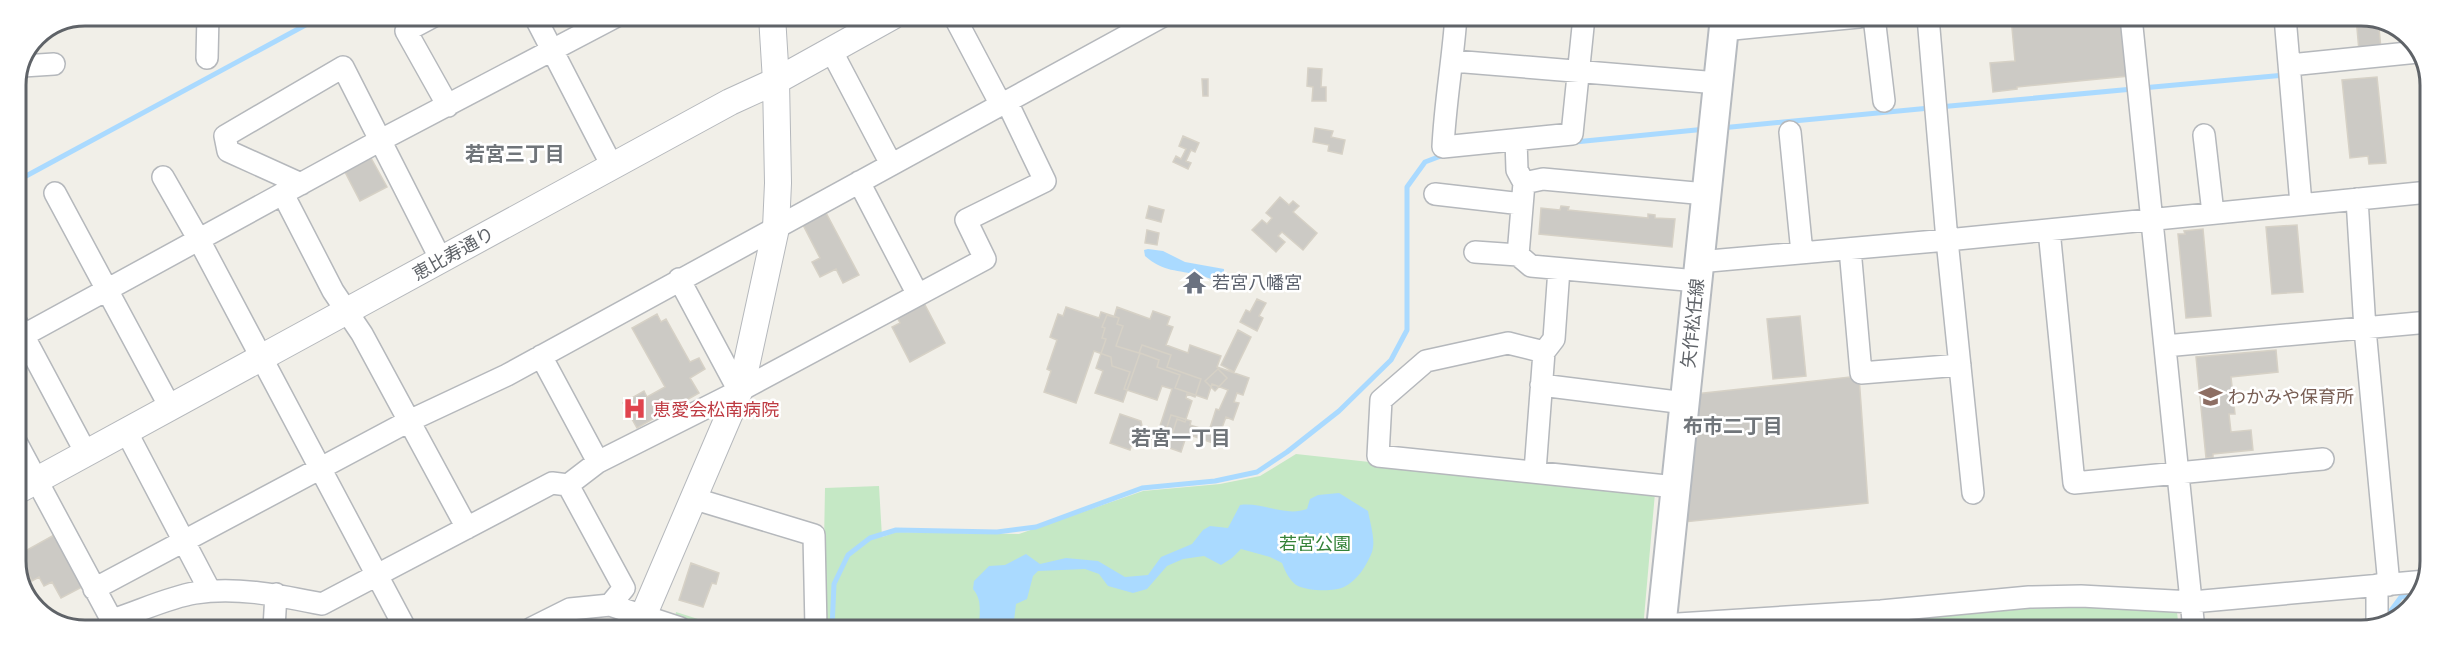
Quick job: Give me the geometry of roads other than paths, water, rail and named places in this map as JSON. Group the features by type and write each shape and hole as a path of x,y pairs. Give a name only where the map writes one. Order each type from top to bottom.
{"main road":[{"name":"矢作松任線","path":"1663,620 1724,26"}],"street":[{"path":"207,58 208,26"},
{"path":"415,26 406,31 448,106"},
{"path":"540,26 612,166"},
{"path":"26,328 107,290 380,141 599,26"},
{"path":"641,620 739,392 776,228 778,183 773,26"},
{"name":"恵比寿通り","path":"26,487 612,166 730,102 776,81 875,26"},
{"path":"124,620 192,593 210,591 276,594 322,604 552,483 567,485 598,462 739,392 985,259 966,220 1045,181 960,26"},
{"path":"94,590 409,421 507,375 1145,26"},
{"path":"1455,26 1453,61 1445,104 1443,147 1516,145 1572,134 1583,26"},
{"path":"1875,26 1884,101"},
{"path":"1929,26 1947,240 1973,493"},
{"path":"2132,26 2193,620"},
{"path":"2285,26 2301,204"},
{"path":"831,50 891,164"},
{"path":"2290,70 2410,53"},
{"path":"1453,61 1718,83"},
{"path":"29,66 54,64"},
{"path":"441,260 343,67 225,136 228,151 292,189 333,291 362,334 467,528"},
{"path":"1790,132 1802,253"},
{"path":"2204,135 2213,213"},
{"path":"1516,145 1517,170 1524,183 1518,255"},
{"path":"163,177 199,240 401,620"},
{"path":"1524,183 1543,179 1706,194"},
{"path":"859,182 918,295"},
{"path":"56,193 171,407"},
{"path":"1475,252 1518,255 1531,266 1559,269 1697,271 1802,253 2419,193"},
{"path":"1435,194 1522,204"},
{"path":"2357,199 2383,585 2378,616"},
{"path":"2049,230 2074,483 2323,459"},
{"path":"1850,249 1861,373 1960,365"},
{"path":"1535,471 1544,352 1554,339 1559,269"},
{"path":"679,279 739,392"},
{"path":"2165,346 2420,323"},
{"path":"1544,352 1508,343 1426,361 1381,400 1378,456 1676,487"},
{"path":"26,346 86,453"},
{"path":"541,356 598,462"},
{"path":"1541,385 1685,403"},
{"path":"126,431 210,591"},
{"path":"567,485 624,588 610,605"},
{"path":"26,487 112,620"},
{"path":"692,498 814,535 816,620"},
{"path":"1758,620 2029,597 2081,596 2192,602 2415,582"},
{"path":"274,620 276,594"},
{"path":"548,620 570,609 610,605 636,620"}],"water":[{"path":"1144,250 1163,251 1185,262 1224,269 1224,277 1222,280 1215,280 1164,268 1145,256"},
{"path":"1339,493 1368,511 1373,542 1372,552 1357,577 1344,587 1321,590 1298,586 1290,579 1282,563 1270,557 1241,549 1221,565 1204,556 1183,559 1167,566 1147,589 1133,593 1108,586 1099,574 1085,569 1038,571 1033,576 1027,599 1016,604 1014,620 980,620 979,603 973,589 974,581 989,566 1005,565 1026,554 1040,564 1066,558 1098,561 1125,577 1148,575 1161,557 1192,544 1203,530 1210,526 1228,528 1240,505 1299,511 1307,509 1310,499 1318,495"}],"waterway":[{"path":"26,176 304,26"},
{"path":"2142,88 2285,75"},
{"path":"1939,107 2133,89"},
{"path":"1721,128 1930,108"},
{"path":"1575,142 1706,129"},
{"path":"832,620 834,584 848,555 870,538 896,530 997,532 1036,527 1142,488 1215,481 1257,472 1287,452 1339,411 1391,360 1407,330 1407,187 1425,162 1446,154"},
{"path":"2392,610 2401,597 2407,595"}],"place":[{"name":"若宮八幡宮","path":"1194,282"},
{"name":"わかみや保育所","path":"2210,396"},
{"name":"恵愛会松南病院","path":"635,409"}],"district":[{"name":"若宮三丁目","path":"515,153"},
{"name":"布市二丁目","path":"1733,425"},
{"name":"若宮一丁目","path":"1181,437"}],"park label":[{"name":"若宮公園","path":"1315,543"}]}
